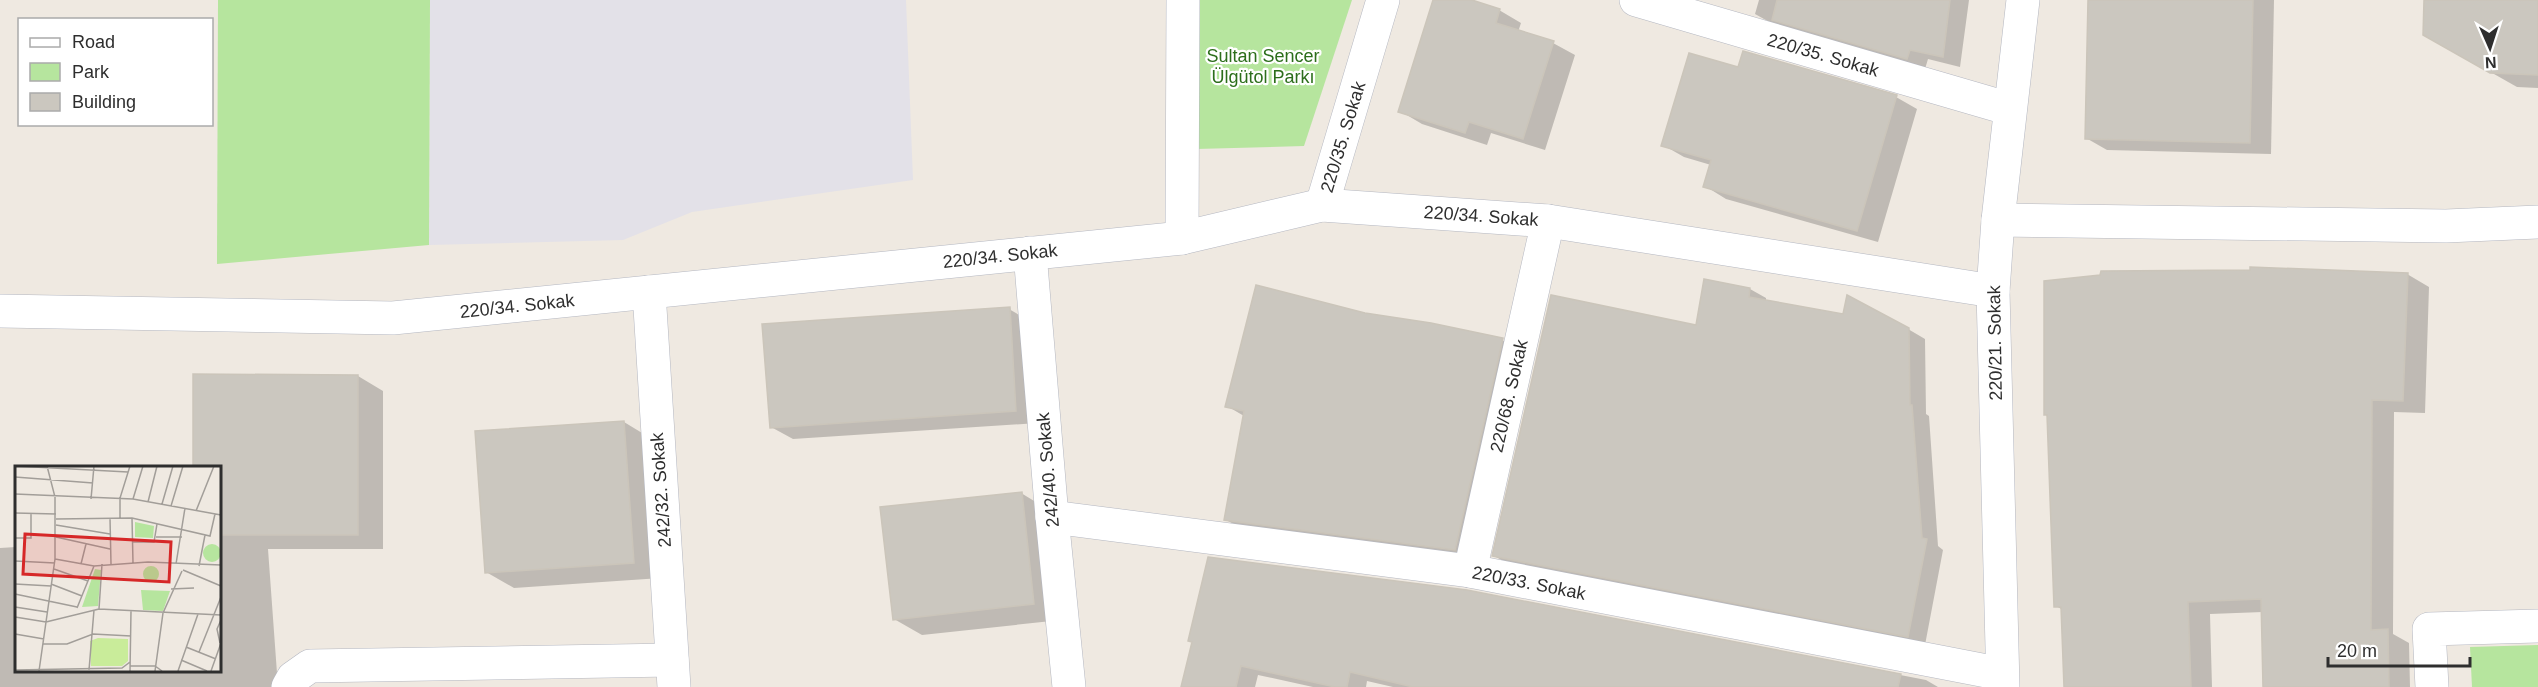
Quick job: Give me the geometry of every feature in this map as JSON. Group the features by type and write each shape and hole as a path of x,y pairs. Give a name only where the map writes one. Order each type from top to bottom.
{"street":[{"path":"1182,238 1183,0"},
{"name":"220/35. Sokak","path":"1323,205 1383,0"},
{"name":"220/35. Sokak","path":"1636,0 2010,109"},
{"name":"220/21. Sokak","path":"2003,680 1993,291 1998,220 2023,0"},
{"name":"220/34. Sokak","path":"0,311 393,318 1182,238 1323,205 1548,221 1993,291"},
{"path":"1998,220 2446,226 2538,222"},
{"name":"220/68. Sokak","path":"1470,571 1548,221"},
{"name":"242/40. Sokak","path":"1030,253 1069,687"},
{"name":"242/32. Sokak","path":"649,292 673,673"},
{"name":"220/33. Sokak","path":"1052,517 1470,571 2003,680"},
{"path":"2432,687 2429,630 2538,626"},
{"path":"288,687 293,678 310,666 673,673"}],"shaded area":[{"path":"430,0 906,0 913,180 692,212 623,240 429,245"}],"green space":[{"path":"218,0 430,0 429,245 217,264"},
{"name":"Sultan Sencer Ülgütol Parkı","path":"1200,0 1352,0 1304,146 1196,149"},
{"path":"2538,645 2538,687 2472,687 2470,647"}],"building":[{"path":"1433,0 1472,0 1500,9 1496,23 1554,41 1523,139 1469,122 1465,133 1398,112"},
{"path":"1777,0 1950,0 1943,57 1910,50 1907,59 1772,20"},
{"path":"2088,0 2253,0 2250,143 2085,139"},
{"path":"2424,0 2538,0 2538,75 2490,73 2423,35"},
{"path":"1743,51 1897,95 1857,231 1703,187 1711,160 1661,146 1689,53 1738,67"},
{"path":"2250,267 2408,273 2403,401 2372,400 2371,630 2388,629 2389,687 2263,687 2261,599 2188,602 2191,687 2064,687 2061,607 2054,607 2047,415 2044,415 2044,281 2100,275 2101,271 2250,270"},
{"path":"1704,279 1750,288 1749,297 1843,314 1847,295 1909,328 1910,405 1912,405 1922,538 1927,539 1908,637 1492,556 1551,295 1696,325"},
{"path":"1256,285 1365,313 1431,323 1503,338 1455,550 1224,520 1244,411 1225,407"},
{"path":"1010,307 1016,411 770,428 762,324"},
{"path":"193,374 358,375 358,535 220,535 220,466 193,466"},
{"path":"624,421 634,563 485,573 475,431"},
{"path":"1022,492 1034,604 893,620 880,507"},
{"path":"1208,557 1467,590 1901,674 1898,687 1413,687 1350,672 1347,687 1335,687 1241,666 1236,687 1181,687 1192,642 1188,641"}]}
